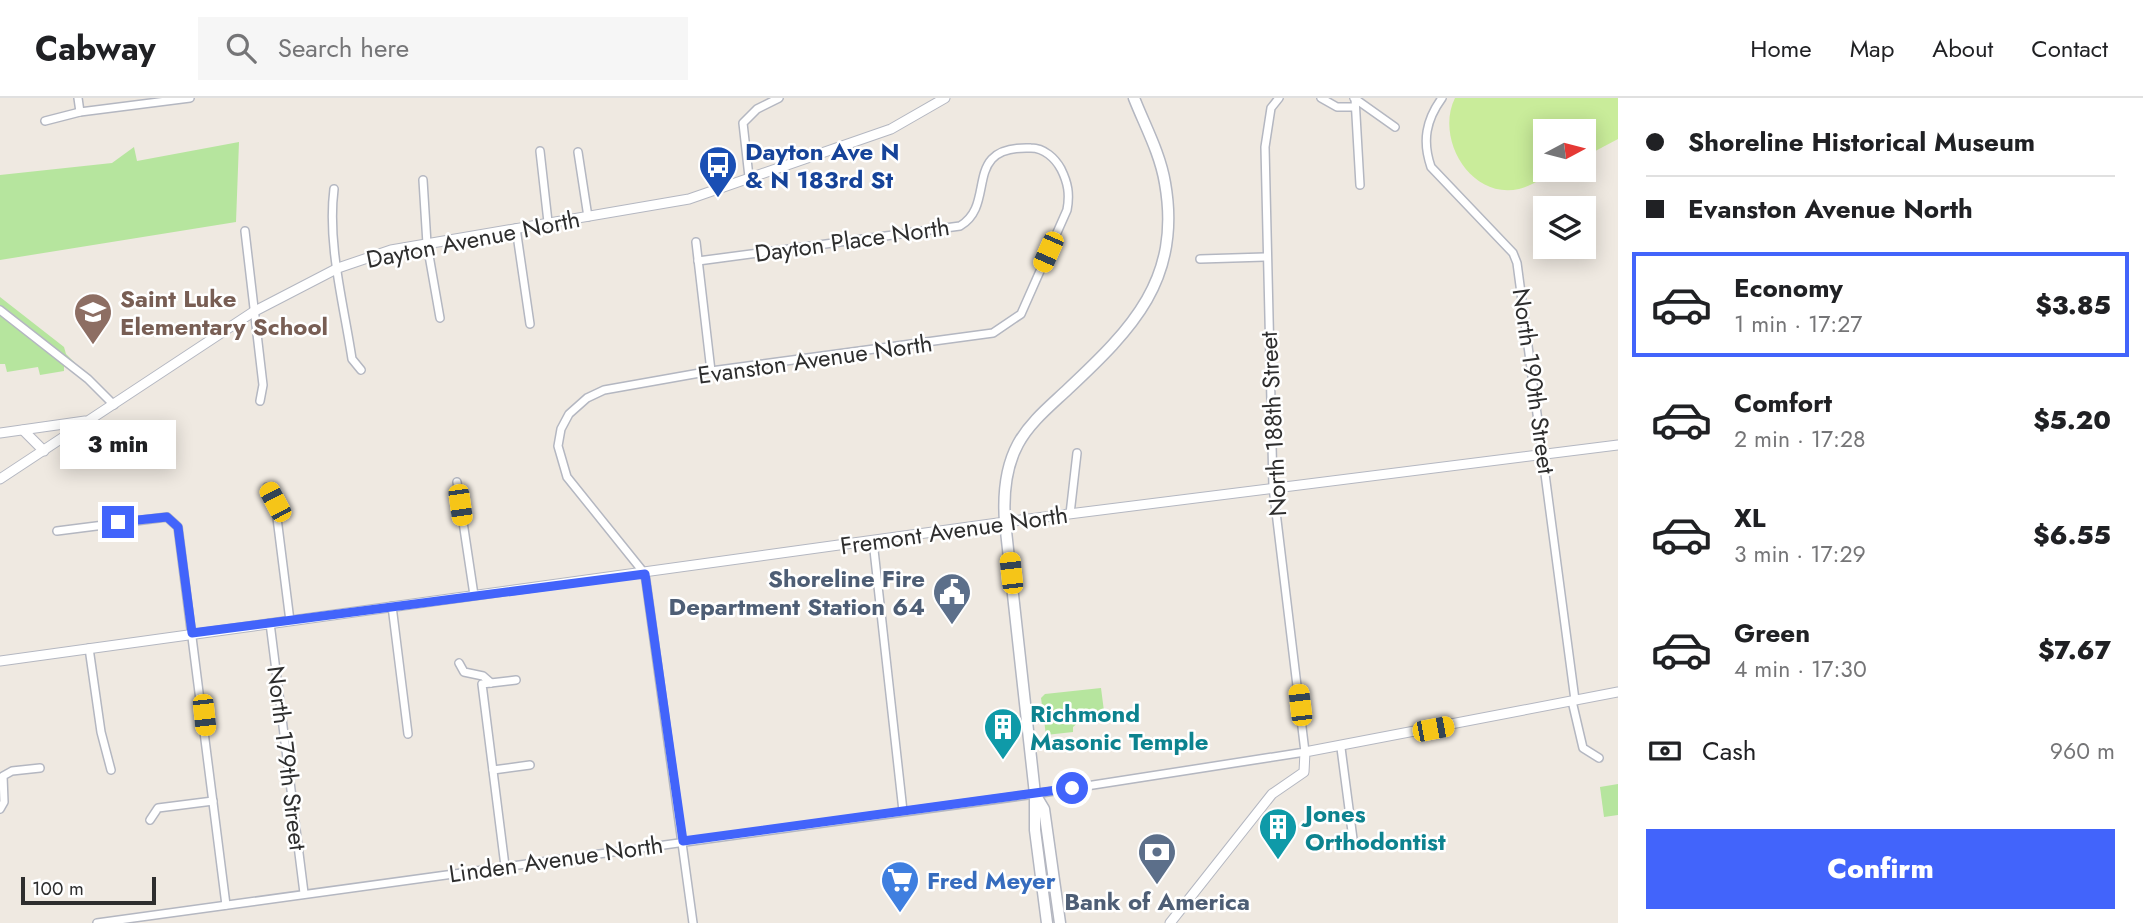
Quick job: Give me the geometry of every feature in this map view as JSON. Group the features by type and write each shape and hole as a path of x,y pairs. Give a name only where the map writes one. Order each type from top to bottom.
{"main road":[{"path":"1047,923 1035,830 1035,793 1005,522 1007,474 1022,439 1035,420 1128,330 1150,296 1163,260 1168,226 1165,181 1133,98"},
{"path":"1035,793 1044,810 1059,923"}],"street":[{"path":"78,98 80,112"},
{"path":"45,121 80,112 190,98"},
{"path":"748,177 743,123 757,109 779,98"},
{"name":"Dayton Avenue North","path":"0,479 253,312 338,268 391,250 689,199 891,129 945,98"},
{"name":"North 188th Street","path":"1279,98 1271,108 1266,127 1265,257 1273,487 1306,752"},
{"path":"1321,98 1337,107 1355,107"},
{"path":"1354,98 1360,185"},
{"path":"1354,98 1395,127"},
{"name":"North 190th Street","path":"1442,98 1430,115 1426,152 1431,167 1513,253 1517,263 1544,454 1573,701 1583,748 1599,758"},
{"name":"Dayton Place North","path":"698,261 960,226 975,213 983,171 1001,153 1036,148 1058,163 1066,180 1069,197 1067,210 1021,314"},
{"path":"540,152 548,222"},
{"path":"578,152 588,217"},
{"path":"423,180 427,244 440,318"},
{"path":"334,189 331,209 338,268 352,359 361,370"},
{"path":"516,228 530,324"},
{"path":"245,231 263,385 260,401"},
{"path":"696,242 711,371"},
{"path":"1200,259 1265,257"},
{"path":"0,310 88,379 114,405"},
{"name":"Evanston Avenue North","path":"645,574 578,493 561,462 560,437 569,414 587,398 604,390 711,371 977,337 1000,329 1021,314"},
{"path":"0,433 89,421"},
{"path":"23,430 44,451"},
{"name":"Fremont Avenue North","path":"0,662 192,633 645,574 1005,522 1618,445"},
{"path":"1070,514 1077,453"},
{"path":"457,482 474,595"},
{"path":"267,487 275,502 290,621"},
{"path":"57,531 70,527 167,517 178,527 226,905"},
{"path":"873,541 904,811"},
{"path":"645,574 693,923"},
{"path":"393,606 408,734"},
{"name":"North 179th Street","path":"270,623 304,893"},
{"path":"89,649 101,732 111,770"},
{"path":"459,663 464,673 483,676 491,683"},
{"path":"505,866 482,684 516,680"},
{"path":"1170,923 1272,794 1301,776 1307,765 1306,752 1341,748 1618,692"},
{"path":"1341,748 1353,839"},
{"name":"Linden Avenue North","path":"97,923 1035,793 1306,752"},
{"path":"493,769 530,765"},
{"path":"0,809 4,802 3,776 12,771 40,768"},
{"path":"150,820 158,808 213,801"}],"green space":[{"path":"1455,98 1618,98 1618,139 1596,151 1596,119 1533,119 1533,182 1536,182 1524,188 1501,190 1472,176 1461,163 1450,131 1450,114"},
{"path":"239,142 236,222 0,260 0,175 112,163 134,147 137,161"},
{"path":"0,297 64,347 66,354 82,370 78,375 64,365 64,371 40,375 38,367 7,372 5,364 0,364"},
{"path":"1101,688 1105,719 1080,721 1073,727 1073,732 1046,735 1041,698 1045,694"},
{"path":"1618,784 1618,815 1604,817 1600,787"}],"place":[{"name":"Dayton Ave N & N 183rd St","path":"718,199"},
{"name":"Saint Luke Elementary School","path":"93,346"},
{"name":"Shoreline Fire Department Station 64","path":"952,626"},
{"name":"Richmond Masonic Temple","path":"1003,761"},
{"name":"Jones Orthodontist","path":"1278,861"},
{"name":"Bank of America","path":"1157,886"},
{"name":"Fred Meyer","path":"900,914"}],"route":[{"path":"118,522 167,517 178,527 192,633 645,574 683,841 1072,788"}]}
